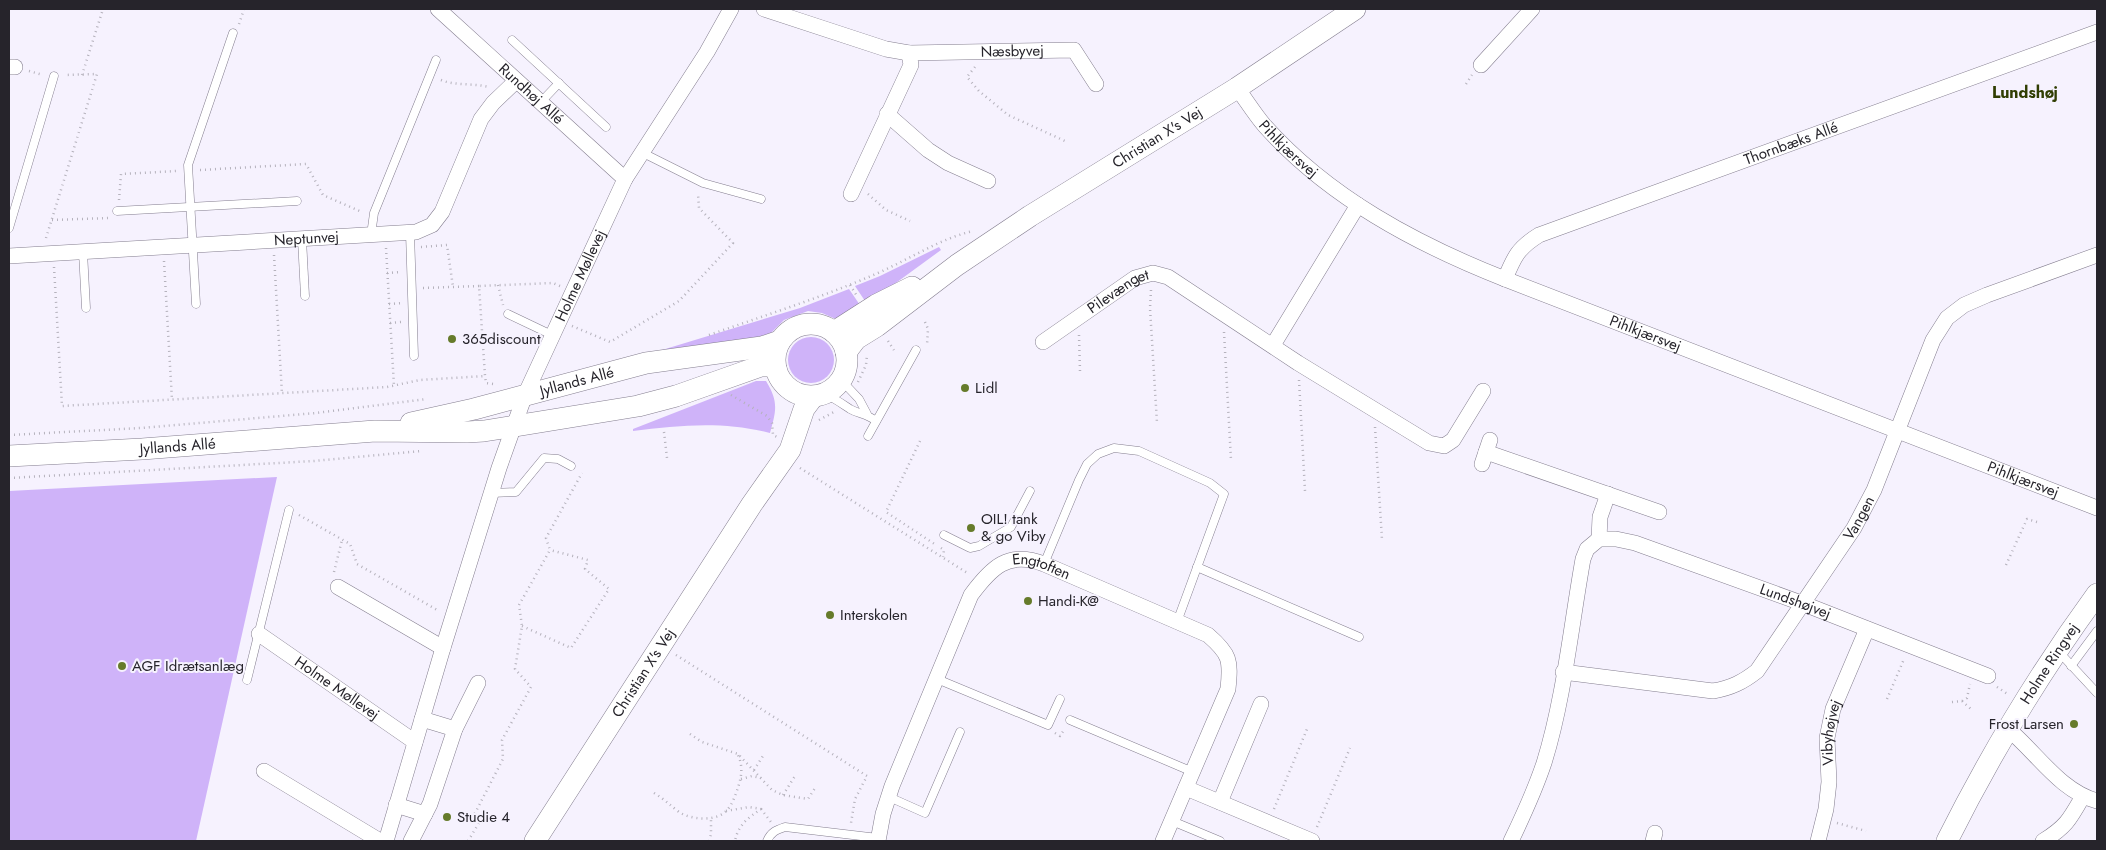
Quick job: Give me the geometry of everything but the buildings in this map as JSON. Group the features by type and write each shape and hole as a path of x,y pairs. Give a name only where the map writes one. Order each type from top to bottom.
{"street":[{"name":"Rundhøj Allé","path":"438,9 510,86 540,103 625,179"},
{"name":"Holme Møllevej","path":"386,841 491,492 525,396 625,179 708,52 731,9"},
{"name":"Næsbyvej","path":"764,9 886,49 909,53 1074,50 1096,84"},
{"name":"Christian X's Vej","path":"846,352 856,339 877,326 957,265 1030,216 1237,88 1355,9"},
{"path":"1481,65 1532,9"},
{"name":"Thornbæks Allé","path":"1505,279 1514,256 1523,245 1539,235 2097,32"},
{"path":"853,189 911,65 909,53"},
{"name":"Neptunvej","path":"9,256 302,239 410,240 416,232 432,225 442,212 481,119 510,86"},
{"name":"Pihlkjærsvej","path":"1237,88 1263,124 1317,174 1358,205 1392,227 1437,250 1505,279 2097,508"},
{"path":"887,114 928,150 948,163 988,182"},
{"path":"1273,345 1358,205"},
{"name":"Vangen","path":"1563,672 1713,691 1729,689 1743,682 1757,671 1854,528 1874,490 1933,340 1948,318 1964,305 1987,295 2097,255"},
{"name":"Christian X's Vej","path":"834,332 876,305 957,265"},
{"name":"Pilevænget","path":"1043,342 1135,278 1153,273 1168,276 1298,363 1429,443 1444,446 1453,440 1483,391"},
{"path":"808,324 817,325 834,332 840,338 846,352 847,362 841,380 835,388 819,395 804,396 788,389 778,376 776,368 775,359 780,341 792,330 808,324"},
{"name":"Jyllands Allé","path":"375,431 525,396 646,363 762,347 780,341"},
{"name":"Jyllands Allé","path":"9,456 151,448 375,431 467,432 638,406 676,396 761,366 776,368"},
{"name":"Christian X's Vej","path":"752,504 784,422 791,397 788,389"},
{"name":"Christian X's Vej","path":"535,841 752,504 790,450 804,409 819,395"},
{"path":"1486,452 1659,512"},
{"path":"1511,841 1544,764 1554,727 1583,559 1587,549 1599,539 1600,517 1608,494"},
{"name":"Lundshøjvej","path":"1599,539 1616,539 1635,543 1804,604 1982,674"},
{"name":"Engtoften","path":"878,840 889,797 971,595 986,574 1001,563 1019,558 1044,564 1208,635 1223,648 1230,668 1228,689 1163,841"},
{"path":"338,587 443,648"},
{"name":"Holme Ringvej","path":"1947,841 2008,729 2064,658 2097,594"},
{"name":"Vibyhøjvej","path":"1818,841 1829,782 1827,738 1833,709 1867,629"},
{"name":"Holme Møllevej","path":"258,634 415,742"},
{"path":"410,841 430,804 455,729 478,683"},
{"path":"1220,802 1261,704"},
{"path":"422,719 455,729"},
{"path":"2008,729 2025,743 2069,789 2090,798 2060,831 2043,841"},
{"path":"264,771 380,841"},
{"path":"1186,788 1312,841"},
{"path":"396,805 425,814"}],"lane":[{"path":"196,304 188,165 233,32"},
{"path":"512,40 606,127"},
{"path":"380,239 373,217 436,60"},
{"path":"9,228 54,76"},
{"path":"540,103 559,83"},
{"path":"641,152 697,180 761,199"},
{"path":"117,212 297,200"},
{"path":"302,239 305,296"},
{"path":"410,240 414,356"},
{"path":"83,252 86,308"},
{"path":"508,314 552,335"},
{"path":"868,436 916,350"},
{"path":"841,380 859,400 867,414"},
{"path":"819,395 839,400 852,410 867,414 876,420"},
{"path":"1044,564 1078,480 1087,464 1098,454 1114,448 1139,451 1210,483 1224,494 1177,622"},
{"path":"491,492 516,492 544,458 558,458 571,466"},
{"path":"944,535 970,548 979,546 1011,527 1030,491"},
{"path":"247,680 289,510"},
{"path":"1197,567 1359,637"},
{"path":"2097,633 2064,658 2097,693"},
{"path":"937,679 1048,725 1060,699"},
{"path":"1070,720 1193,772"},
{"path":"889,797 925,813 960,732"},
{"path":"1172,821 1220,841"},
{"path":"767,841 775,830 786,827 878,840"}],"path":[{"path":"82,74 103,9"},
{"path":"233,32 244,9"},
{"path":"976,52 975,68 968,76 979,91 1008,115 1065,140"},
{"path":"42,75 97,74 52,220 48,254 62,406 282,394 394,386 420,380 485,376"},
{"path":"430,76 448,83 510,86"},
{"path":"52,220 116,218 121,174 306,164 323,195 373,217"},
{"path":"559,320 610,342 679,301 733,243 699,208 697,180"},
{"path":"853,189 886,210 910,221"},
{"path":"707,335 822,296 907,260 952,236 978,230"},
{"path":"394,386 380,239 410,240 447,245 453,287"},
{"path":"273,241 282,394"},
{"path":"163,247 172,400"},
{"path":"1153,273 1150,308 1157,423"},
{"path":"498,285 503,305 508,314"},
{"path":"412,289 479,286"},
{"path":"1223,312 1231,460"},
{"path":"1078,318 1080,370"},
{"path":"916,350 924,352 929,338 925,322"},
{"path":"1298,363 1305,491"},
{"path":"9,435 141,428 316,413 435,398"},
{"path":"1374,409 1382,540"},
{"path":"664,432 667,458"},
{"path":"920,442 886,512 944,550 942,557"},
{"path":"9,478 297,462 426,451"},
{"path":"801,462 798,467 981,581"},
{"path":"468,841 479,823 472,819 503,760 502,740 531,687 515,669 522,626 519,606 550,550 546,538 582,473"},
{"path":"289,510 350,544 357,564 452,619"},
{"path":"2006,565 2027,519 2040,523"},
{"path":"338,587 333,575 342,540"},
{"path":"522,626 571,648 609,589 585,569 588,560 550,550"},
{"path":"661,646 867,776 854,799 850,835"},
{"path":"1887,699 1910,646"},
{"path":"1952,702 1962,701 1967,698 1968,689 1982,674"},
{"path":"1962,701 1972,710"},
{"path":"1268,822 1307,729"},
{"path":"690,734 702,742 738,754 772,790 783,795 808,799 815,788"},
{"path":"1312,841 1350,748"},
{"path":"726,811 735,796 741,779 742,768 738,754"},
{"path":"754,770 763,756"},
{"path":"741,779 752,776 762,779"},
{"path":"783,795 795,776"},
{"path":"654,794 666,799 680,813 696,817 711,818 726,811 749,807 761,809 775,830"},
{"path":"735,841 737,832 744,821 761,809"},
{"path":"709,841 711,818"},
{"path":"1823,820 1866,831"}],"shaded area":[{"path":"939,247 941,250 867,304 855,286 880,276"},
{"path":"849,289 862,308 838,320 822,313 808,311 784,320 768,336 662,350 800,308"},
{"path":"811,337 824,341 830,347 834,360 830,373 824,379 811,383 798,379 792,373 788,360 792,347 798,341"},
{"path":"756,381 766,381 775,401 775,412 770,433 736,427 702,425 633,431 633,429"},
{"name":"AGF Idrætsanlæg","path":"277,477 196,841 9,841 9,491"}],"place":[{"name":"365discount","path":"452,339"},
{"name":"Lidl","path":"965,388"},
{"name":"OIL! tank & go Viby","path":"971,528"},
{"name":"Handi-K@","path":"1028,601"},
{"name":"Interskolen","path":"830,615"},
{"name":"AGF Idrætsanlæg","path":"122,666"},
{"name":"Frost Larsen","path":"2074,724"},
{"name":"Studie 4","path":"447,817"}],"district":[{"name":"Lundshøj","path":"2025,92"}]}
